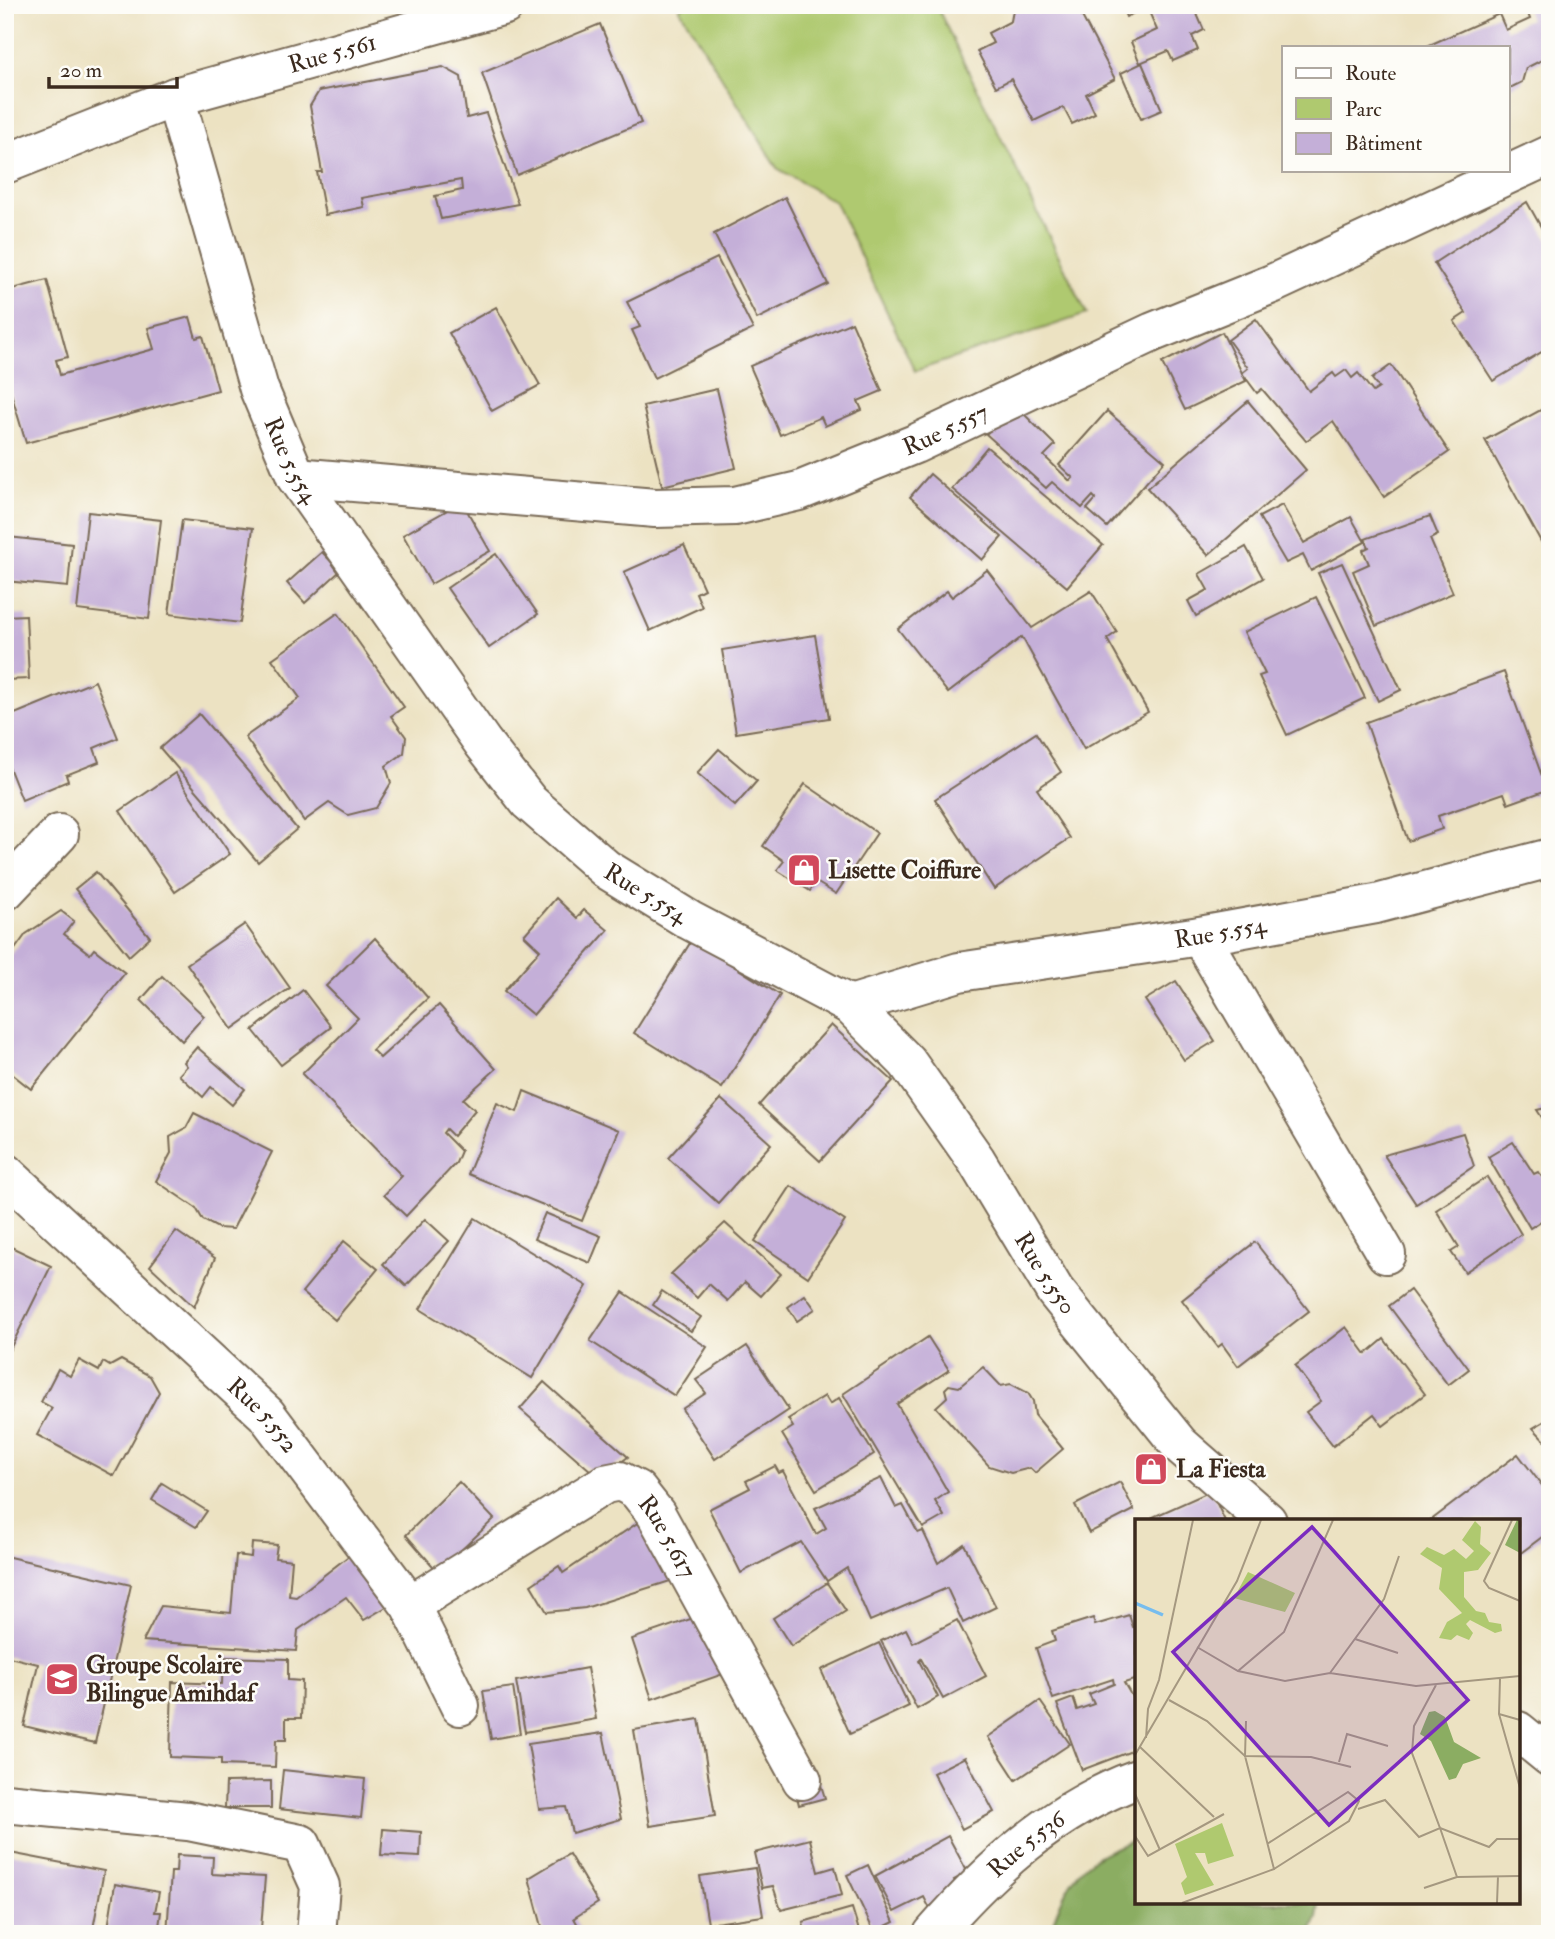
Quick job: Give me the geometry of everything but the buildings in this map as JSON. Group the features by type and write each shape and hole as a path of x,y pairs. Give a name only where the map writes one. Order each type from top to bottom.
{"street":[{"name":"Rue 5.561","path":"5,164 176,97 505,5"},
{"name":"Rue 5.554","path":"176,97 259,389 296,477 483,743 529,802 606,869 688,920 850,1004 960,972 1200,936 1376,904 1550,858"},
{"name":"Rue 5.557","path":"296,477 655,508 736,506 799,491 915,444 1153,332 1272,284 1550,155"},
{"path":"5,891 60,834"},
{"path":"1200,936 1386,1254"},
{"name":"Rue 5.550","path":"850,1004 907,1062 976,1160 1055,1291 1179,1444 1265,1519"},
{"name":"Rue 5.552","path":"5,1173 266,1414 410,1605 460,1706"},
{"name":"Rue 5.617","path":"410,1605 605,1484 620,1481 638,1490 656,1514 803,1780"},
{"path":"1520,1733 1550,1757"},
{"name":"Rue 5.536","path":"933,1934 974,1888 1026,1841 1083,1802 1135,1780"},
{"path":"5,1803 188,1821 301,1844 320,1886 316,1934"}],"green space":[{"path":"685,5 936,5 1087,314 915,371 835,202 777,168 679,8"},
{"path":"1135,1840 1135,1904 1319,1904 1317,1918 1310,1934 1061,1934 1053,1922 1067,1889 1083,1868 1104,1853"}],"place":[{"name":"Lisette Coiffure","path":"804,870"},
{"name":"La Fiesta","path":"1151,1469"},
{"name":"Groupe Scolaire Bilingue Amihdaf","path":"62,1679"}]}
